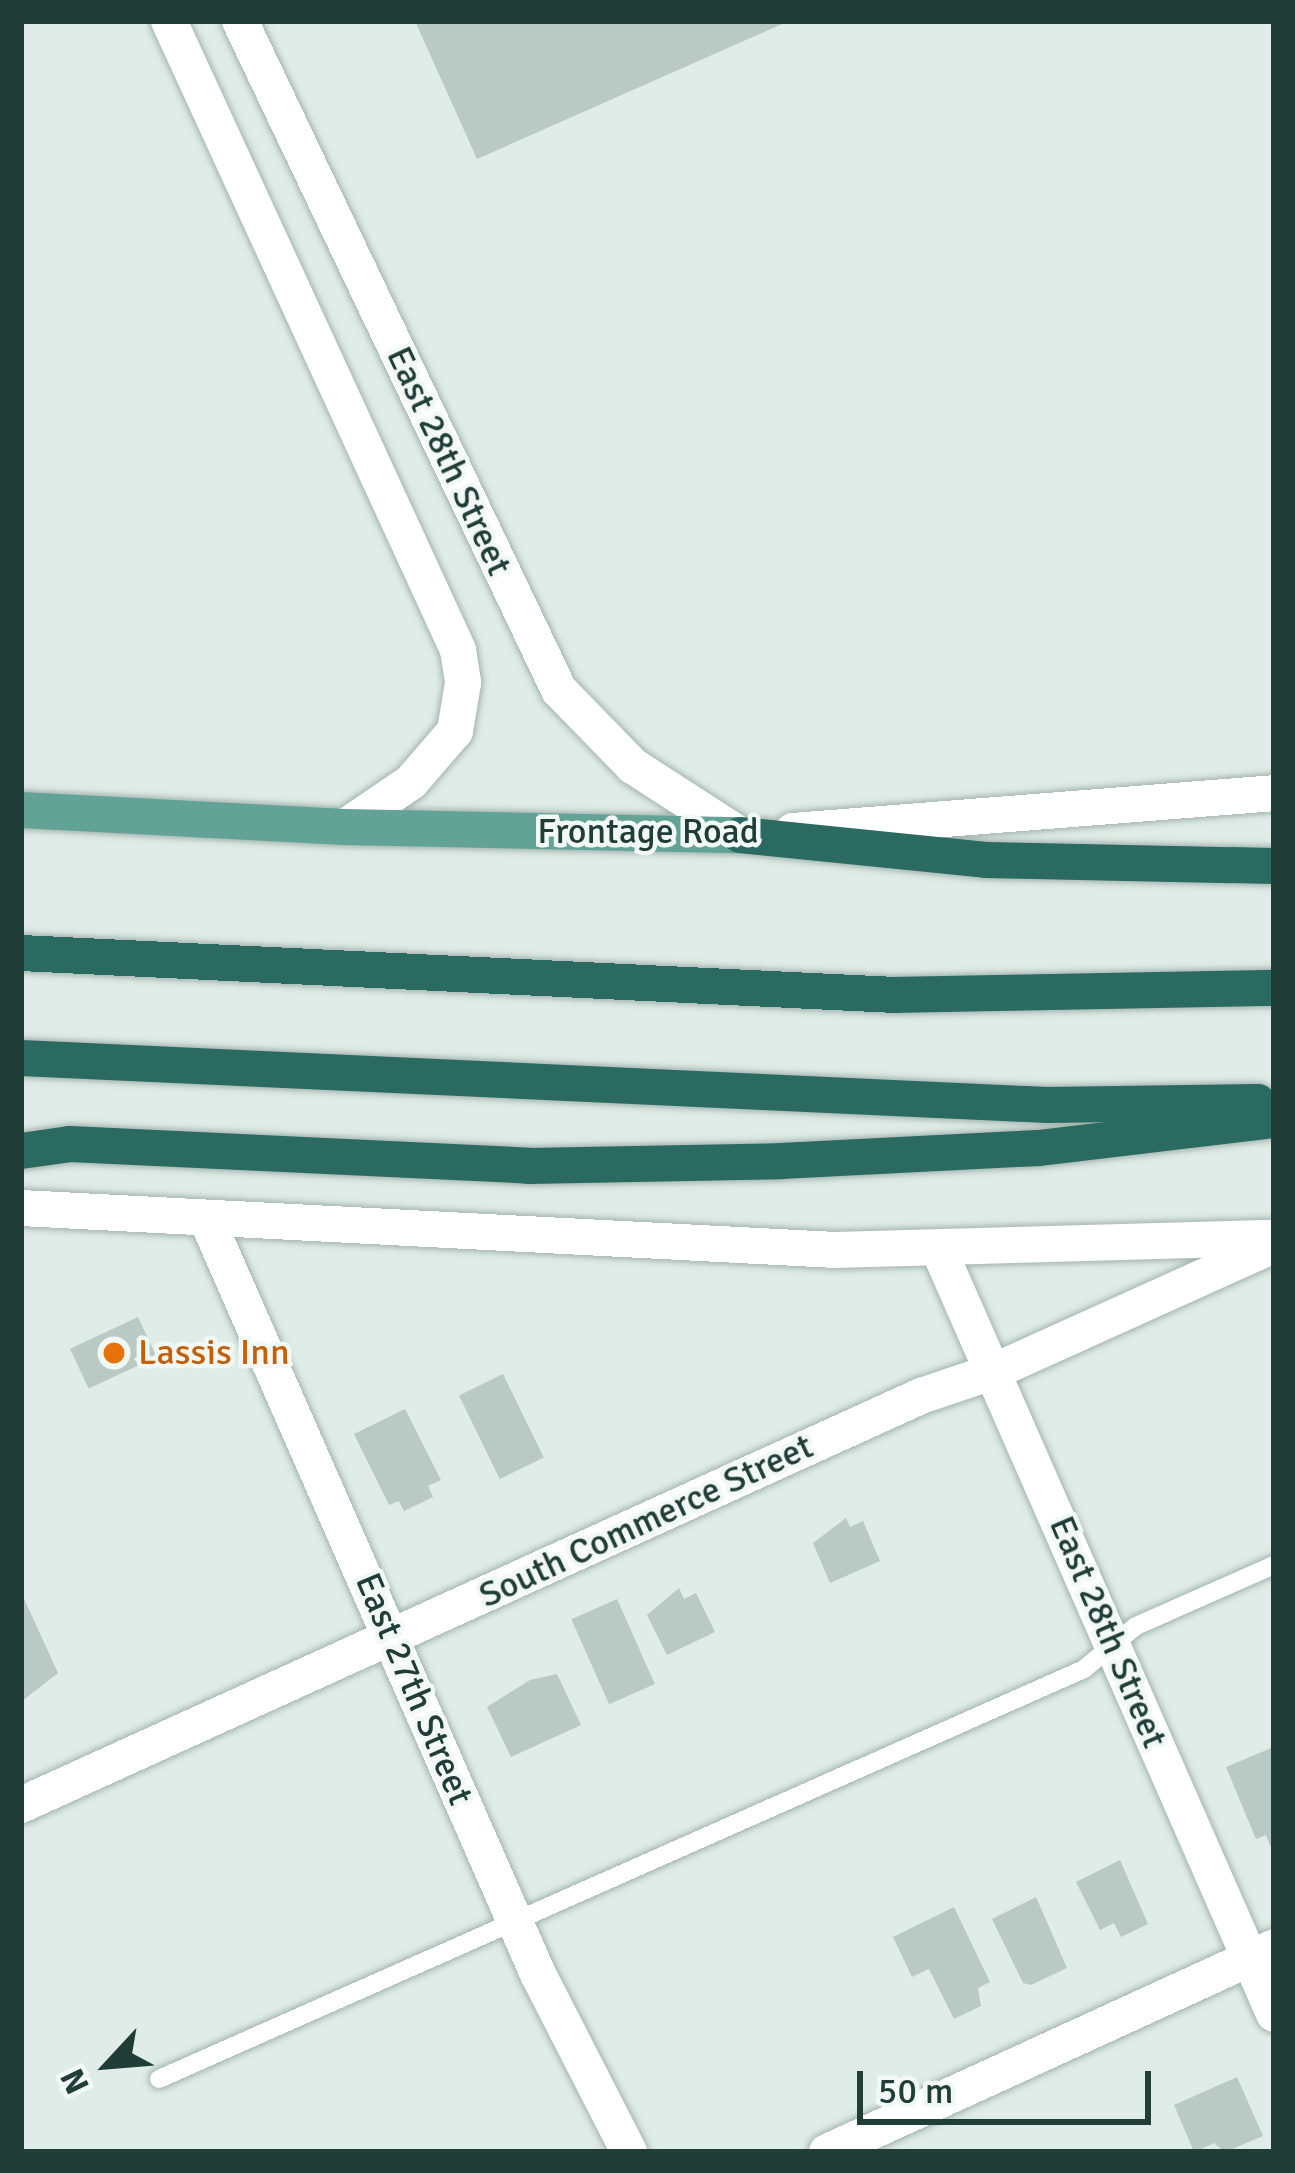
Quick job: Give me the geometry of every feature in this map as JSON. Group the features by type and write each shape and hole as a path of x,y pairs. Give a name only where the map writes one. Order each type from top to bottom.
{"highway":[{"path":"740,835 986,860 1274,866"},
{"path":"21,952 895,995 1274,988"},
{"path":"21,1058 1047,1105 1274,1102"},
{"path":"21,1151 70,1144 529,1166 781,1161 1039,1148 1274,1120"}],"main road":[{"name":"Frontage Road","path":"21,809 345,827 740,835"}],"street":[{"name":"East 28th Street","path":"169,21 458,650 460,715 446,745 411,782 345,827"},
{"name":"East 28th Street","path":"240,21 559,689 633,766 740,835"},
{"name":"Frontage Road","path":"740,835 1274,793"},
{"path":"21,1208 208,1222 939,1250 1274,1241"},
{"name":"East 27th Street","path":"208,1222 515,1919 628,2152"},
{"name":"South Commerce Street","path":"21,1805 922,1396 995,1371 1274,1241"},
{"name":"East 28th Street","path":"939,1250 1113,1643 1262,1953 1274,2014"},
{"path":"827,2152 1262,1953"}],"lane":[{"path":"159,2079 1084,1669 1113,1643 1274,1565"}],"building":[{"path":"415,21 789,21 477,159"},
{"name":"Lassis Inn","path":"138,1317 157,1357 89,1389 70,1349"},
{"path":"503,1374 544,1458 500,1479 459,1395"},
{"path":"405,1409 441,1480 428,1486 433,1497 404,1511 399,1501 389,1505 354,1434"},
{"path":"846,1518 850,1527 863,1521 880,1561 830,1583 813,1543"},
{"path":"679,1588 684,1599 696,1593 715,1632 667,1655 647,1615"},
{"path":"21,1592 58,1673 21,1702"},
{"path":"617,1599 655,1684 609,1704 571,1619"},
{"path":"557,1674 581,1725 511,1757 487,1707 530,1680"},
{"path":"1274,1747 1274,1845 1270,1846 1266,1835 1256,1839 1226,1767"},
{"path":"1120,1860 1148,1924 1121,1937 1114,1923 1100,1930 1076,1882"},
{"path":"1036,1897 1067,1968 1031,1985 1023,1983 992,1919"},
{"path":"954,1907 990,1982 978,1988 981,2006 954,2019 929,1969 912,1977 893,1937"},
{"path":"1237,2077 1263,2136 1225,2152 1214,2143 1194,2152 1174,2105"}],"place":[{"name":"Lassis Inn","path":"114,1353"}]}
